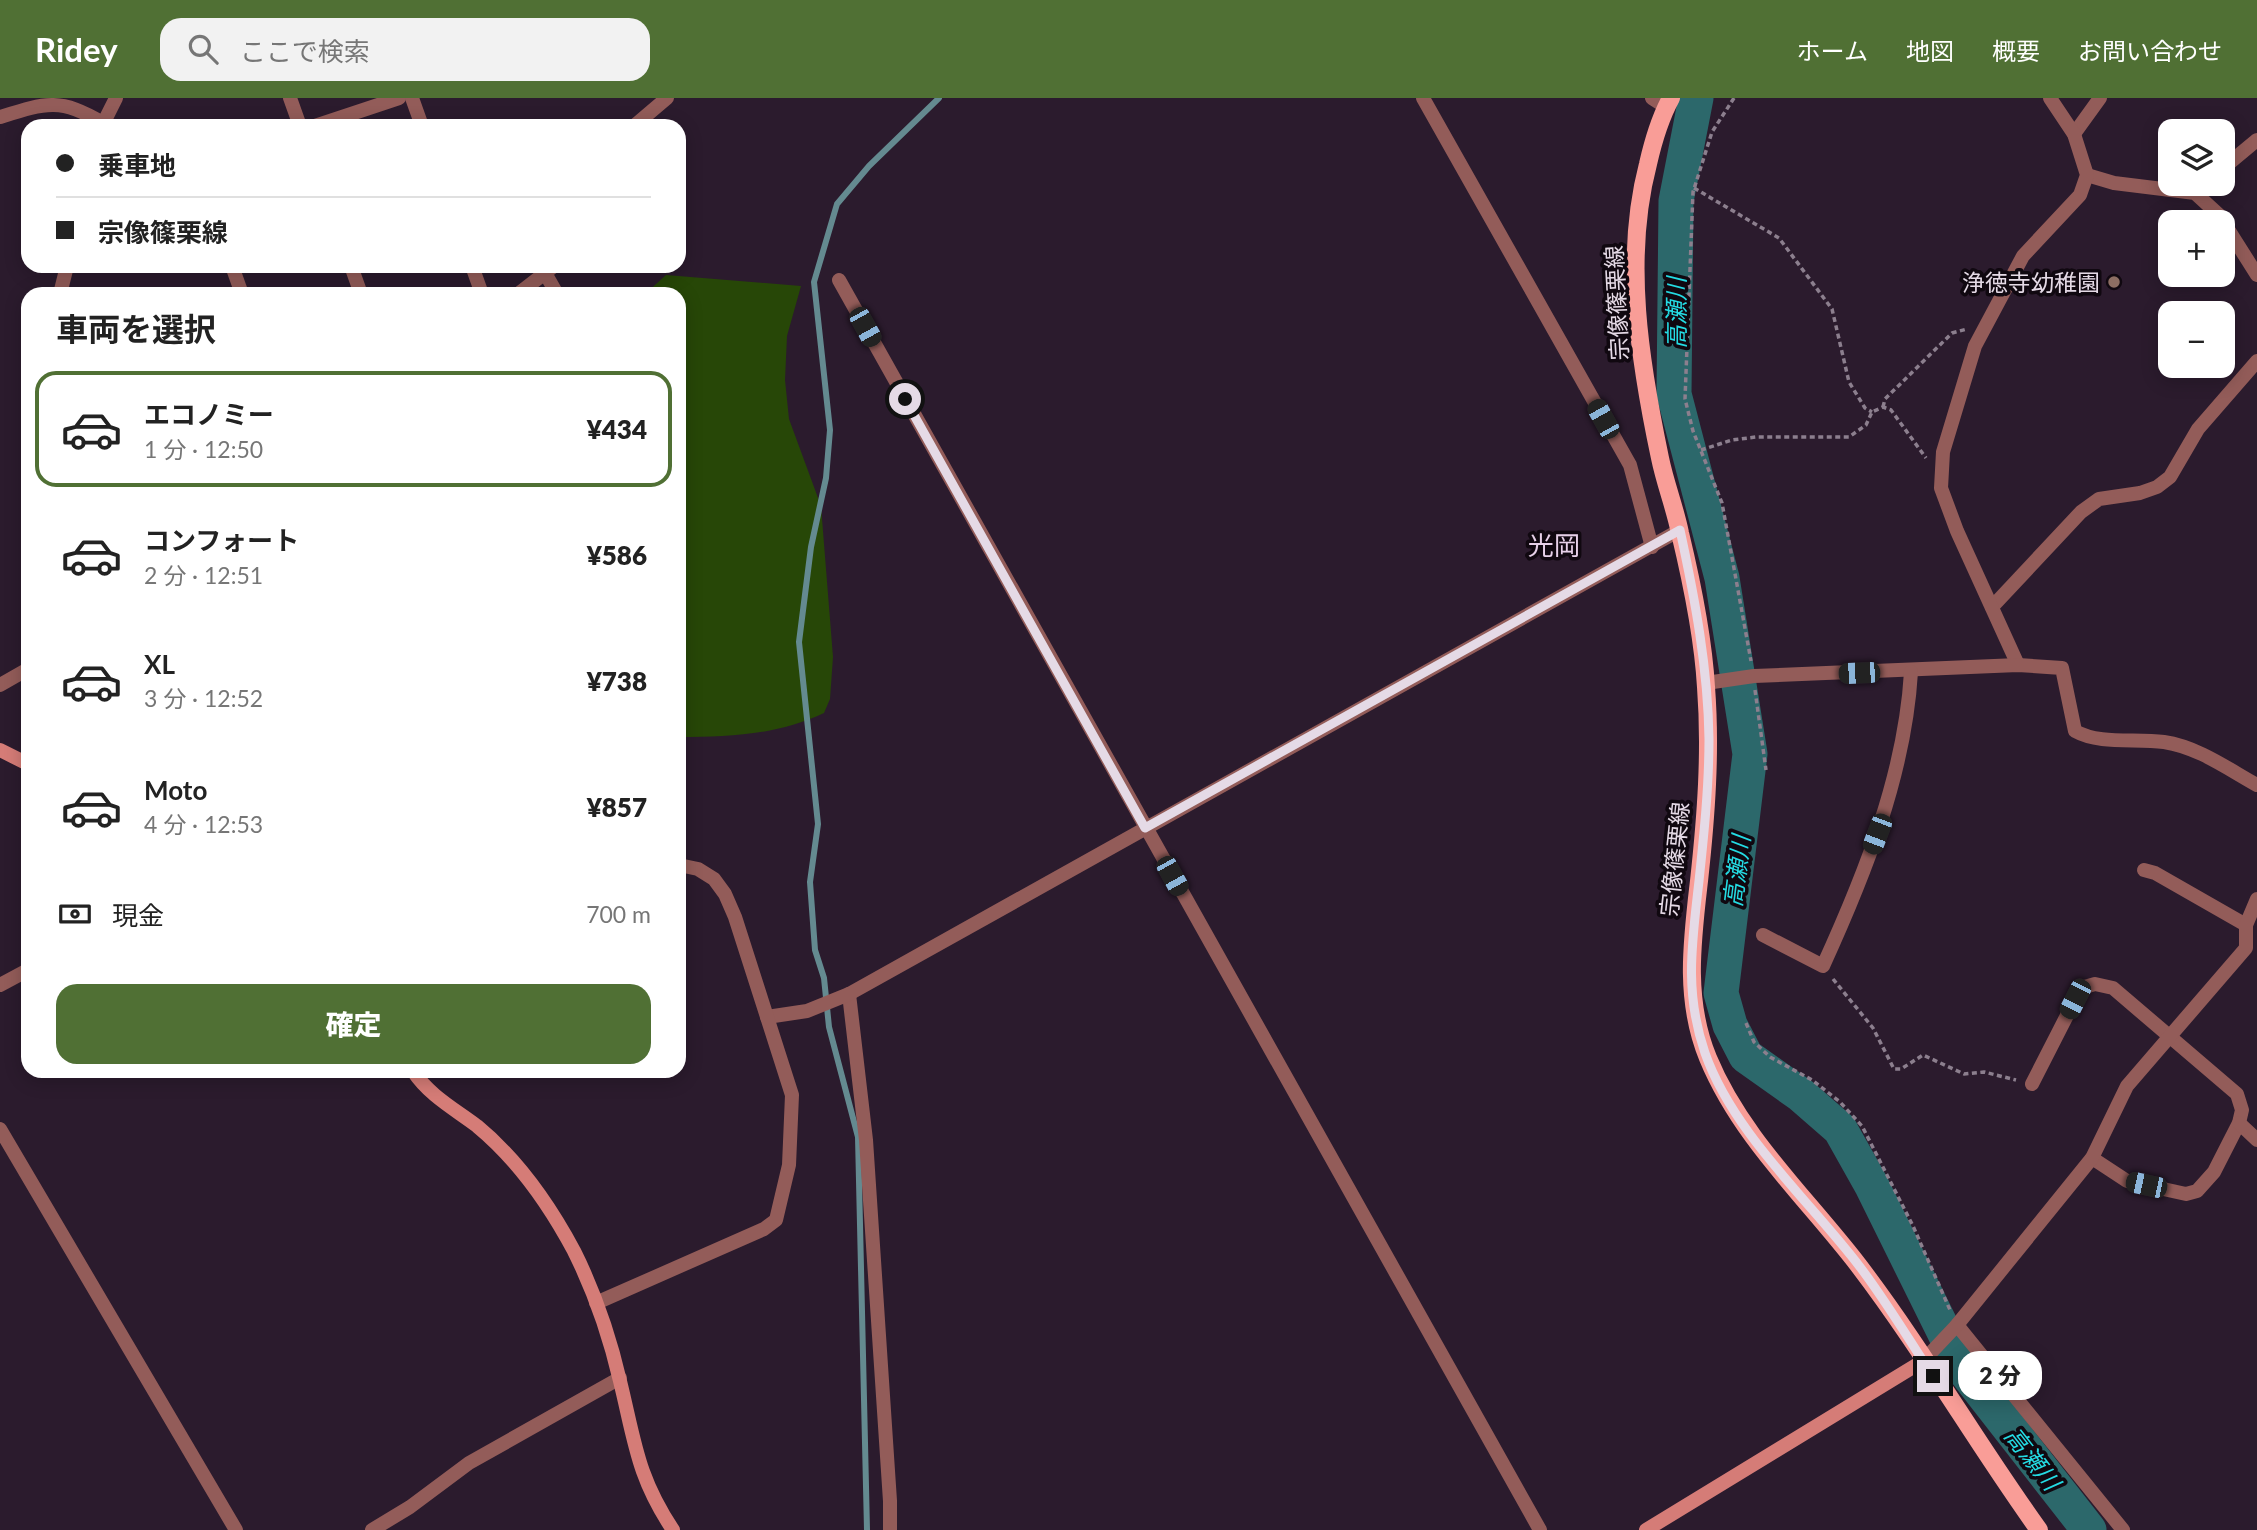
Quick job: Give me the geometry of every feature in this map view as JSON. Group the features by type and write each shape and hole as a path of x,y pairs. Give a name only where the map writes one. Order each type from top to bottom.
{"main road":[{"name":"宗像篠栗線","path":"1663,101 1642,186 1635,259 1641,346 1647,386 1660,461 1680,530 1696,606 1706,683 1706,794 1691,931 1690,968 1693,1003 1705,1053 1721,1089 1746,1129 1929,1355 2039,1530"}],"street":[{"path":"105,119 116,98"},
{"path":"290,98 298,119"},
{"path":"336,119 399,98"},
{"path":"412,98 420,119"},
{"path":"642,119 667,98"},
{"path":"1423,98 1630,465 1651,547"},
{"path":"2018,665 1941,488 1943,452 1962,383 1982,332 2023,256 2080,195 2087,175 2074,134 2050,98"},
{"path":"2074,134 2100,98"},
{"path":"0,117 58,99 83,106 97,119"},
{"path":"2235,158 2257,139"},
{"path":"2087,175 2114,183 2158,186"},
{"path":"2206,196 2257,275"},
{"path":"526,287 542,273"},
{"path":"839,280 1540,1530"},
{"path":"1992,607 2081,512 2099,499 2140,493 2157,487 2170,477 2205,419 2257,361"},
{"path":"767,1017 807,1012 849,994 1680,530"},
{"path":"1706,683 1754,676 1911,672 2018,665 2062,668 2074,731 2089,739 2129,738 2176,745 2196,751 2257,785"},
{"path":"0,685 21,672"},
{"path":"1763,935 1823,966 1877,834 1908,716 1911,672"},
{"path":"0,750 21,760"},
{"path":"596,1303 729,1247 776,1220 789,1165 792,1095 735,917 715,879 698,869 686,866"},
{"path":"2144,870 2155,873 2250,933"},
{"path":"1646,1530 1929,1355 2092,1158 2127,1086 2246,948 2257,899"},
{"path":"0,985 21,974"},
{"path":"2032,1084 2081,988 2095,984 2113,988 2168,1037 2231,1086 2242,1110 2239,1123 2214,1172 2197,1191 2186,1194 2126,1181 2092,1158"},
{"path":"849,994 866,1140 890,1530"},
{"path":"417,1078 425,1090 478,1127 517,1167 551,1212 575,1253 596,1303 620,1378 638,1464 652,1499 673,1530"},
{"path":"2239,1123 2257,1140"},
{"path":"0,1129 236,1530"},
{"path":"1954,1328 2123,1530"},
{"path":"372,1530 410,1507 469,1463 620,1378"}],"path":[{"path":"1734,98 1712,132 1694,188 1685,399 1721,503 1754,676 1766,770"},
{"path":"1694,188 1779,238 1832,309 1850,382 1865,408 1872,412"},
{"path":"1883,407 1885,399 1952,333 1969,328 1982,332"},
{"path":"1701,450 1732,440 1756,437 1849,437 1866,425 1872,412 1883,407 1891,410 1928,460 1942,470"},
{"path":"1823,966 1873,1028 1894,1069 1901,1069 1923,1055 1949,1070 1964,1074 1984,1072 2032,1084"},
{"path":"1746,1023 1754,1042 1770,1057 1812,1080 1840,1102 1862,1126 1913,1226 1954,1328"}],"green space":[{"path":"666,275 801,286 787,336 785,380 789,419 821,506 833,657 830,699 824,713 789,726 735,735 686,737 686,287 653,287"}],"waterway":[{"path":"867,1530 858,1137 829,1027 824,978 815,950 810,882 818,824 799,642 811,547 826,478 830,430 814,282 837,204 869,166 939,98"},
{"name":"高瀬川","path":"1696,98 1676,201 1674,394 1722,578 1750,754 1721,993 1730,1025 1746,1056 1801,1095 1840,1129 1872,1186 1961,1366 2089,1530"}],"place":[{"name":"浄徳寺幼稚園","path":"2114,282"}],"district":[{"name":"光岡","path":"1554,545"}],"route":[{"path":"905,399 1145,828 1680,530 1696,606 1706,683 1709,740 1690,968 1693,1003 1705,1053 1721,1089 1746,1129 1860,1268 1933,1376"}]}
